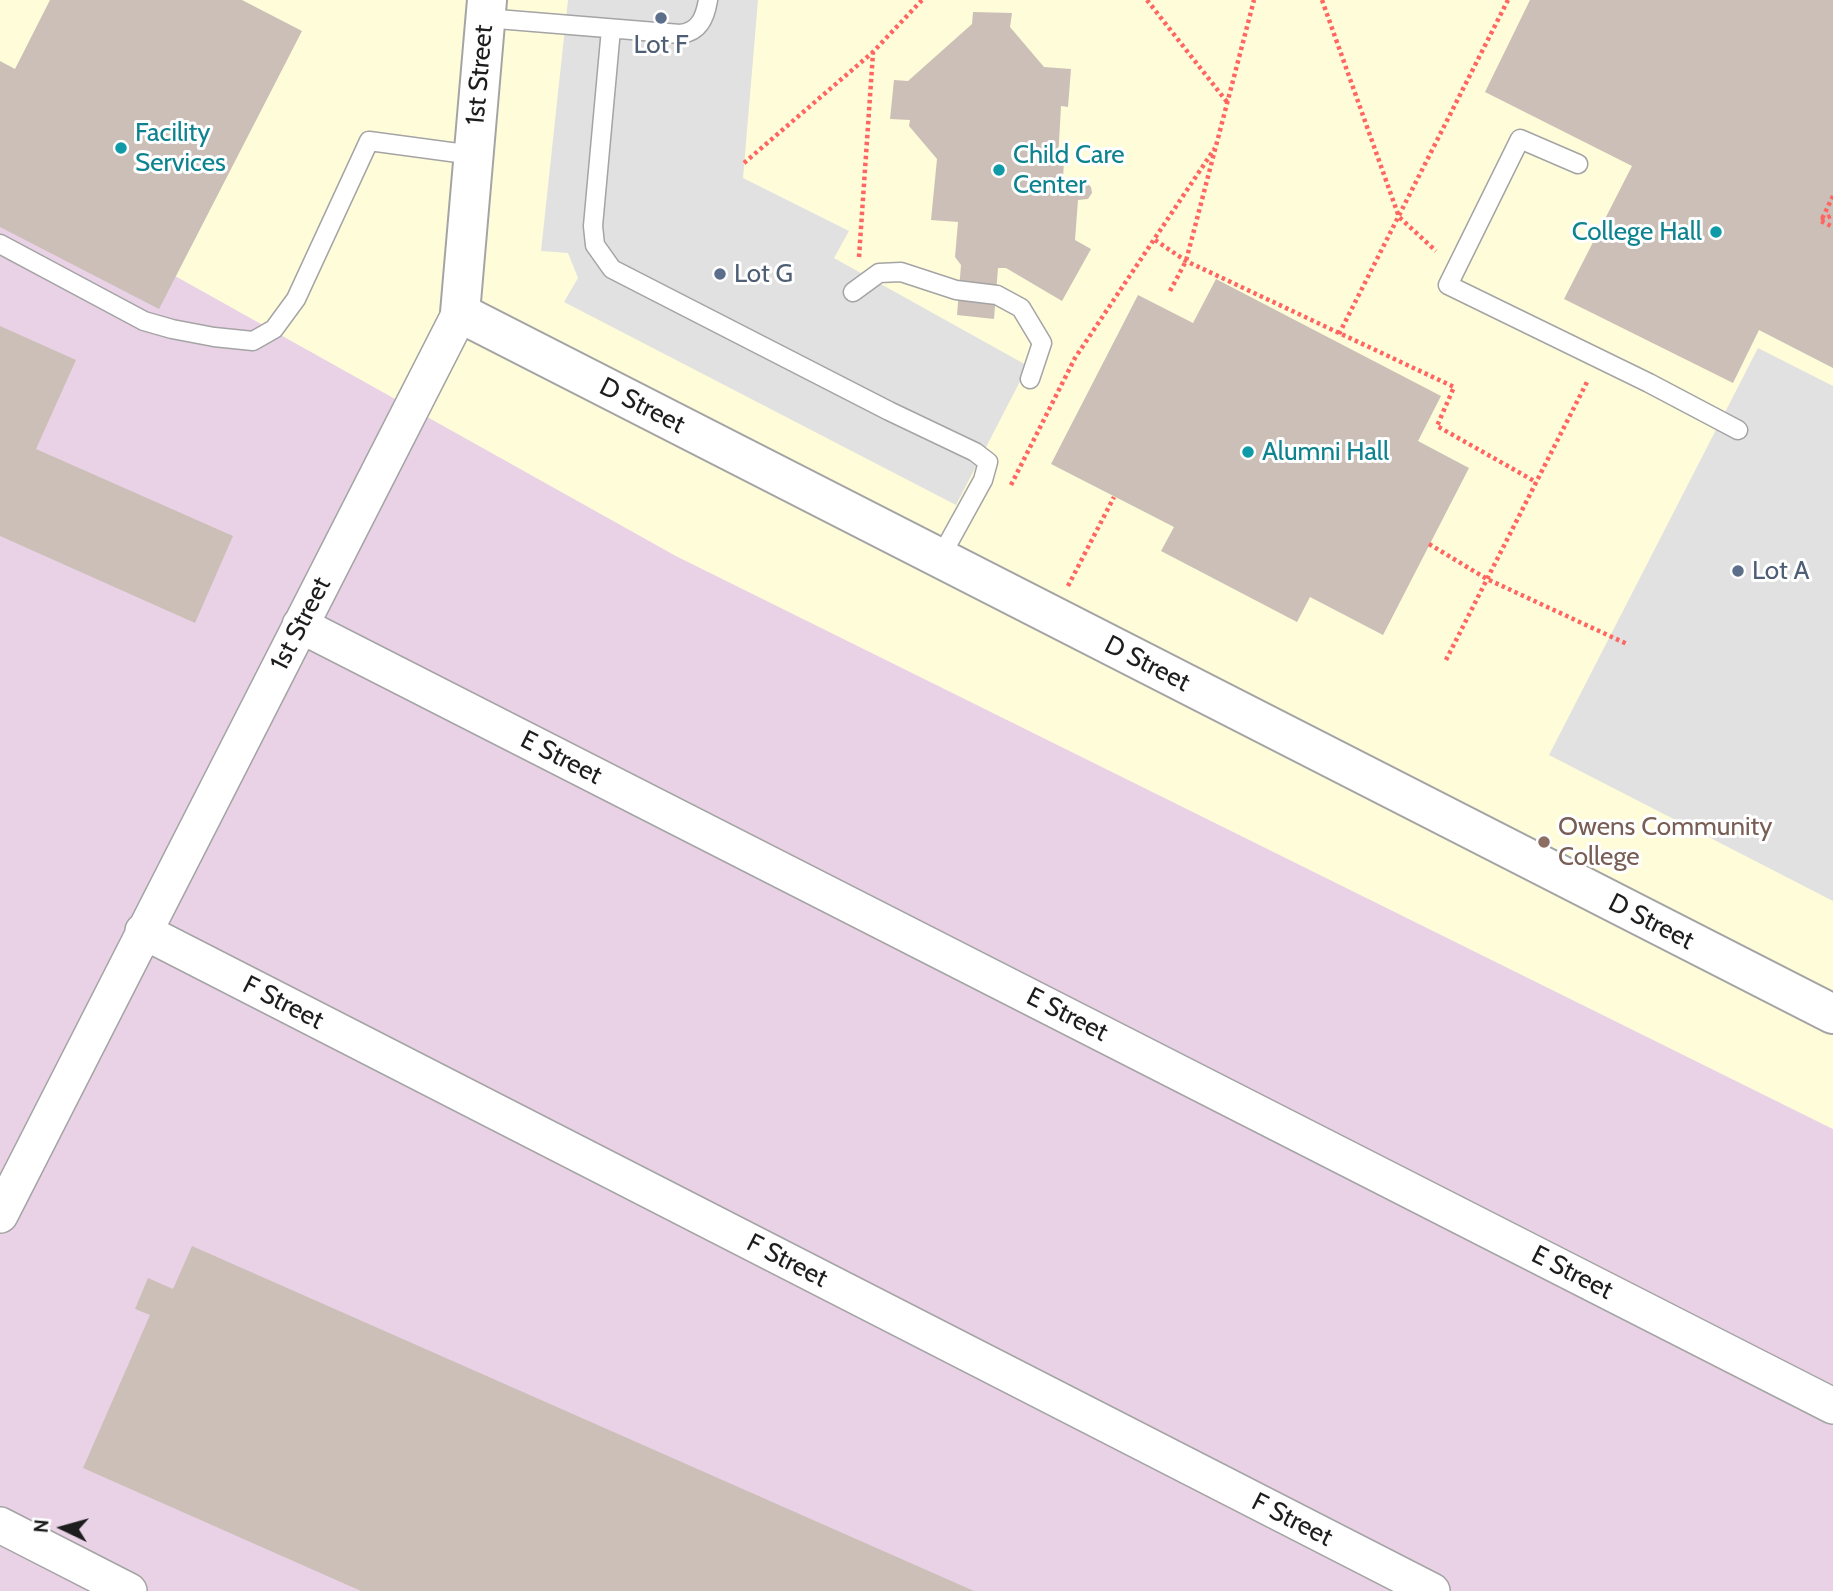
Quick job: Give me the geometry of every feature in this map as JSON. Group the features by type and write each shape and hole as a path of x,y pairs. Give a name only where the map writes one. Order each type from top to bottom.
{"street":[{"name":"1st Street","path":"0,1215 460,313 486,9"},
{"name":"D Street","path":"460,313 1833,1014"},
{"name":"E Street","path":"300,625 1833,1406"},
{"name":"F Street","path":"143,931 1432,1591"},
{"path":"0,1525 129,1591"}],"lane":[{"path":"486,9 611,29 691,33 697,29 708,0"},
{"path":"611,29 593,226 594,245 612,269 889,411 975,452 988,462 984,480 940,558"},
{"path":"1578,164 1520,139 1448,285 1599,358 1738,430"},
{"path":"0,244 144,321 193,333 253,341 274,329 296,299 369,141 473,155"},
{"path":"853,292 879,273 901,272 956,290 997,295 1021,308 1042,343 1030,379"}],"path":[{"path":"744,163 873,52 922,0"},
{"path":"1147,0 1227,103"},
{"path":"1170,291 1186,261 1254,0"},
{"path":"1322,0 1399,217 1430,247 1458,263"},
{"path":"1339,334 1508,0"},
{"path":"858,271 873,52"},
{"path":"1009,489 1075,358 1215,148"},
{"path":"1821,221 1833,196"},
{"path":"1821,221 1833,215"},
{"path":"1821,221 1833,227"},
{"path":"1155,240 1186,261 1454,387 1437,426 1536,482"},
{"path":"1446,660 1599,358"},
{"path":"1052,615 1114,496"},
{"path":"1429,544 1487,579 1627,644"}],"shaded area":[{"name":"Owens Community College","path":"0,0 1833,0 1833,1129 676,556 0,178"},
{"name":"Lot G","path":"568,0 758,0 743,178 849,231 834,258 1028,366 956,505 564,302 578,278 568,253 541,251"},
{"path":"0,178 676,556 1833,1129 1833,1591 0,1591"},
{"name":"Lot A","path":"1758,348 1833,386 1833,901 1549,755"}],"building":[{"name":"Facility Services","path":"50,0 242,0 302,31 159,309 0,227 0,61 15,69"},
{"name":"College Hall","path":"1530,0 1833,0 1833,368 1759,330 1733,383 1564,299 1632,166 1485,92"},
{"name":"Child Care Center","path":"973,12 1012,13 1010,27 1044,67 1071,69 1068,107 1061,106 1058,160 1064,160 1063,180 1086,182 1092,193 1088,199 1078,200 1075,240 1091,249 1062,301 1006,268 998,268 994,319 957,315 961,265 955,257 958,222 931,220 937,159 909,126 910,120 890,119 894,80 908,81 972,24"},
{"name":"Alumni Hall","path":"1216,279 1441,396 1418,441 1469,468 1383,635 1310,597 1297,622 1161,551 1174,527 1051,464 1138,295 1193,323"},
{"path":"0,326 76,360 36,449 233,536 195,623 0,536"},
{"path":"192,1246 974,1591 361,1591 83,1468 150,1315 135,1309 148,1278 173,1289"}],"place":[{"name":"Lot F","path":"661,18"},
{"name":"Facility Services","path":"121,148"},
{"name":"Child Care Center","path":"999,170"},
{"name":"College Hall","path":"1716,232"},
{"name":"Lot G","path":"720,274"},
{"name":"Alumni Hall","path":"1248,452"},
{"name":"Lot A","path":"1738,571"},
{"name":"Owens Community College","path":"1544,842"}]}
